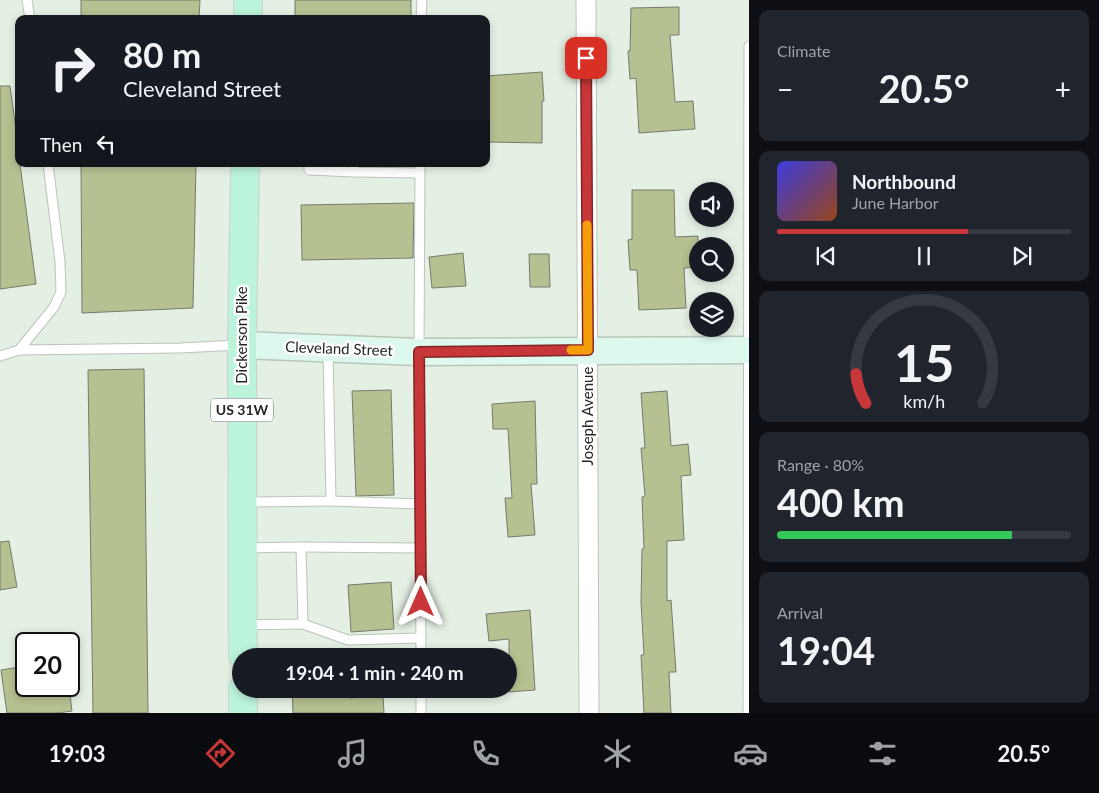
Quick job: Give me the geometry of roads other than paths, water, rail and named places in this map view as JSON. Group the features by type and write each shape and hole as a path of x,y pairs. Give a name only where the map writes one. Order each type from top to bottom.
{"main road":[{"path":"248,0 248,15"},
{"name":"Dickerson Pike","path":"243,648 242,345 245,167"},
{"name":"Cleveland Street","path":"242,345 419,352 749,350"},
{"path":"243,698 244,713"}],"street":[{"name":"Joseph Avenue","path":"586,0 589,713"}],"lane":[{"path":"27,0 29,15"},
{"path":"422,0 422,15"},
{"path":"748,713 749,46"},
{"path":"19,350 54,307 61,292 60,262 48,167"},
{"path":"309,167 309,170 420,168 421,648"},
{"name":"Cleveland Street","path":"0,356 19,350 180,348 242,345"},
{"path":"328,348 331,501"},
{"path":"242,502 331,501 420,504"},
{"path":"301,547 303,624"},
{"path":"243,548 420,548"},
{"path":"243,625 303,624 348,640 421,638"},
{"path":"421,698 421,713"}]}
